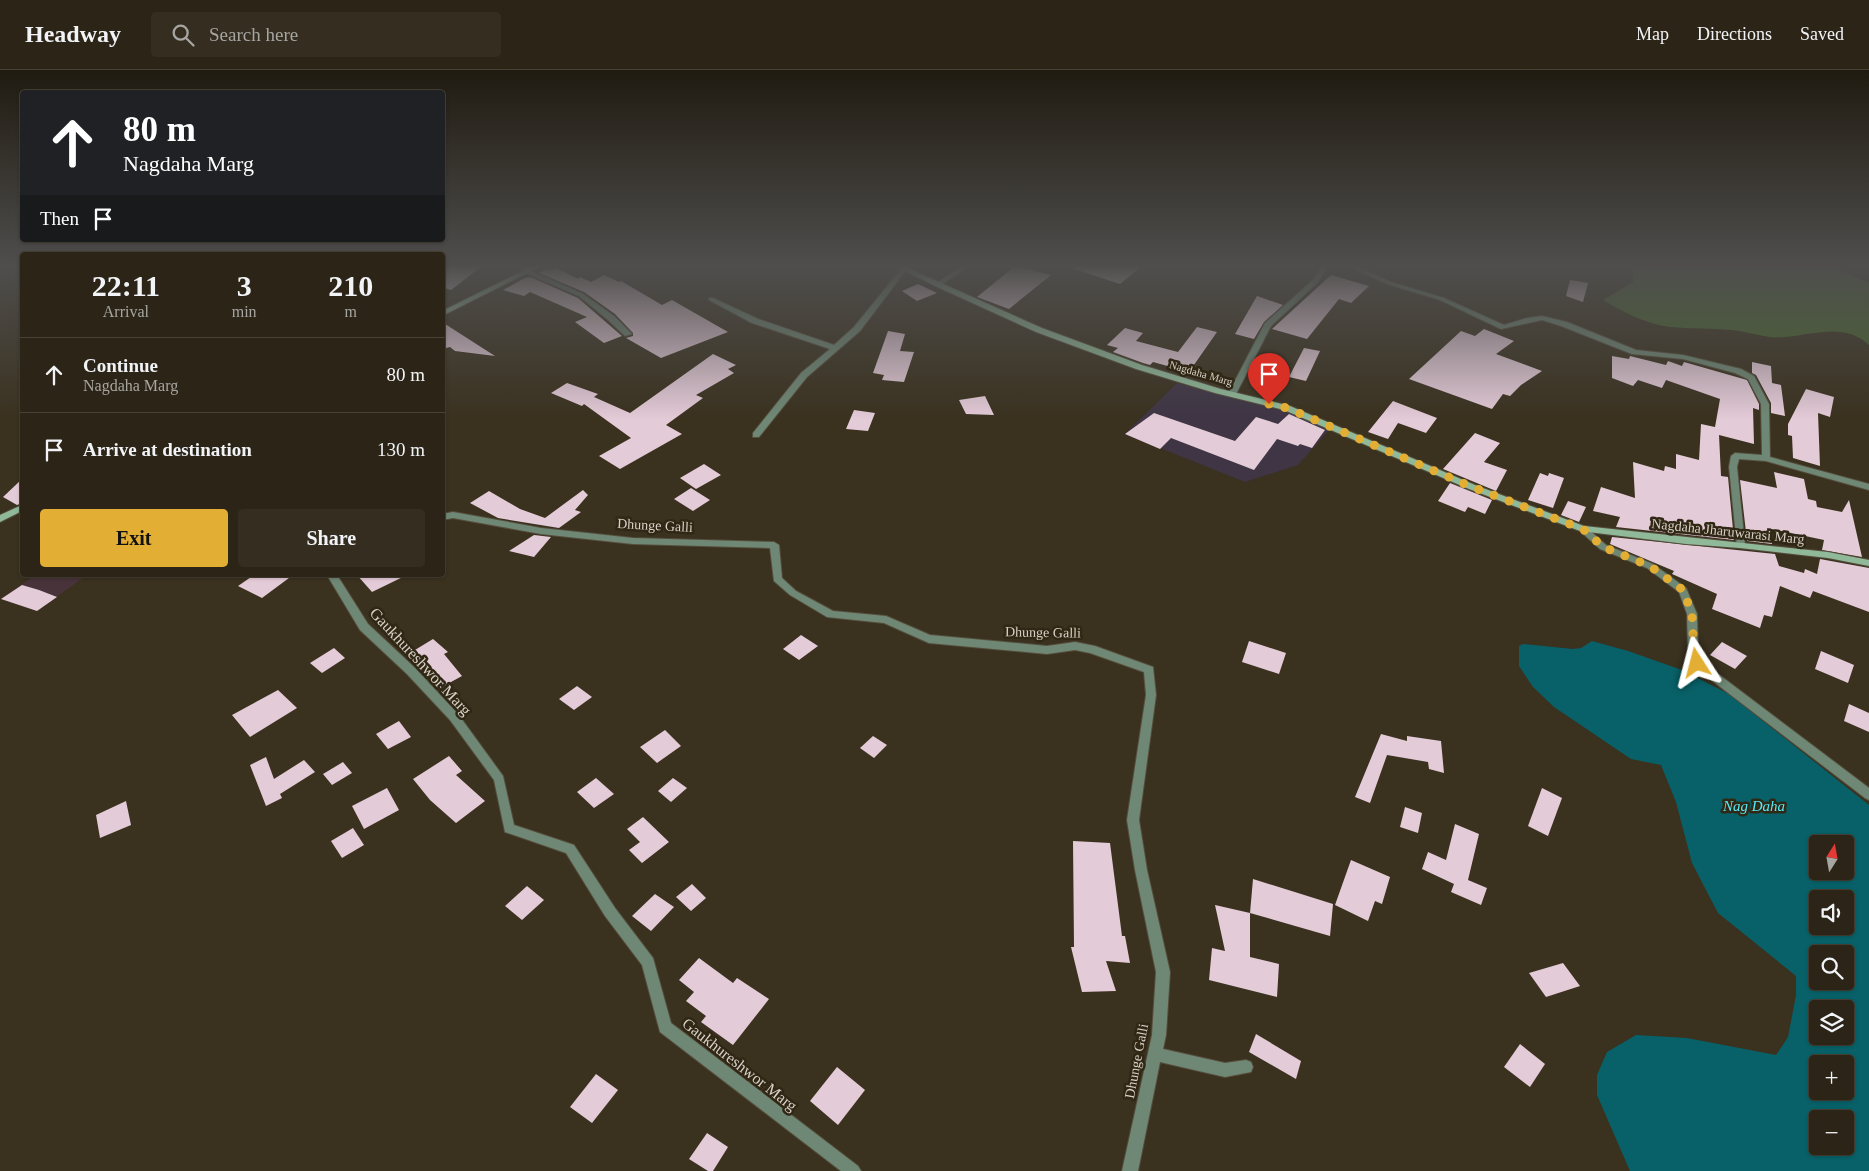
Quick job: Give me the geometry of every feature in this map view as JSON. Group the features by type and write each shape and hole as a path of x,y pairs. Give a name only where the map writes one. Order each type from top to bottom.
{"street":[{"path":"611,317 628,334"},
{"path":"748,317 835,348"},
{"path":"756,435 804,374 857,329 865,317"},
{"name":"Nagdaha Marg","path":"1010,317 1139,367 1287,408 1472,487 1583,529"},
{"path":"1232,394 1268,325 1276,317"},
{"path":"1483,317 1504,327 1527,320 1542,318 1564,324 1635,352 1683,357 1738,371 1750,378 1765,404 1766,458"},
{"path":"1740,545 1733,467 1735,456 1766,458 1869,487"},
{"path":"0,519 20,509"},
{"name":"Dhunge Galli","path":"445,516 454,515 541,531 633,541 774,545 777,579 793,592 831,614 886,620 929,639 1047,650 1075,646 1091,649 1149,670 1151,695 1133,820 1141,870 1163,972 1158,1035 1130,1171"},
{"path":"1583,529 1603,547 1650,566 1683,590 1692,614 1694,652 1697,663 1869,795"},
{"name":"Nagdaha Jharuwarasi Marg","path":"1583,529 1686,542 1740,545 1828,555 1869,563"},
{"name":"Gaukhureshwor Marg","path":"333,577 364,627 411,671 454,717 499,779 509,828 570,850 610,912 648,962 665,1026 853,1171"},
{"path":"1154,1054 1225,1070 1246,1067"}],"shaded area":[{"path":"1177,383 1288,411 1330,429 1298,465 1245,482 1125,434"},
{"path":"32,577 84,577 37,611 1,599"}],"green space":[{"path":"1638,317 1869,317 1869,345 1858,337 1834,331 1770,337 1732,330 1670,327"}],"water":[{"name":"Nag Daha","path":"1592,641 1628,651 1682,670 1729,694 1869,805 1869,1171 1630,1171 1597,1095 1597,1075 1607,1052 1636,1035 1687,1038 1776,1055 1788,1037 1796,995 1796,976 1718,913 1692,863 1676,802 1661,765 1631,759 1554,707 1533,687 1519,666 1519,646 1523,644 1573,649 1581,648"}],"building":[{"path":"586,317 600,317 622,336 604,343 575,322"},
{"path":"618,317 702,317 728,332 661,358 626,338 633,336 633,333"},
{"path":"1245,317 1269,317 1264,322 1254,339 1235,334"},
{"path":"1285,317 1324,317 1307,339 1272,329"},
{"path":"445,324 495,356 455,351 450,347 445,348"},
{"path":"1197,327 1217,332 1189,372 1153,362 1150,365 1143,363 1113,352 1118,348 1107,345 1125,328 1143,333 1136,341 1178,352"},
{"path":"1484,329 1514,341 1496,354 1542,371 1521,385 1510,396 1503,394 1492,409 1409,379 1461,331 1475,336"},
{"path":"888,331 905,334 900,351 914,352 904,382 882,380 884,375 873,373"},
{"path":"1304,348 1320,351 1306,381 1289,377"},
{"path":"713,354 736,365 728,369 734,373 696,395 703,398 666,425 682,434 620,469 599,456 631,438 584,404 582,406 551,393 567,383 598,394 594,397 630,413"},
{"path":"1612,356 1629,359 1630,356 1666,365 1668,361 1682,366 1684,362 1747,380 1759,404 1759,410 1753,408 1754,444 1719,435 1721,476 1728,477 1734,540 1616,527 1620,517 1593,511 1601,487 1635,498 1633,462 1664,471 1665,466 1676,469 1676,454 1699,460 1701,424 1715,427 1720,399 1666,380 1662,388 1638,380 1633,386 1612,378"},
{"path":"1752,362 1771,366 1772,383 1781,385 1785,416 1771,413 1771,403 1756,375 1752,373"},
{"path":"1806,389 1834,397 1830,417 1818,413 1820,466 1793,458 1792,436 1788,435 1788,424"},
{"path":"985,396 994,415 966,414 959,400"},
{"path":"1393,401 1437,418 1426,433 1398,423 1388,439 1368,432"},
{"path":"854,410 875,413 868,431 846,429"},
{"path":"1154,413 1235,441 1256,417 1278,424 1289,414 1325,430 1312,448 1300,444 1298,446 1277,439 1254,470 1171,438 1160,449 1125,434"},
{"path":"1475,433 1500,443 1484,462 1507,470 1496,491 1443,469"},
{"path":"704,464 721,475 696,489 680,478"},
{"path":"1774,472 1804,479 1808,499 1816,501 1817,507 1842,512 1849,500 1862,557 1822,550 1824,540 1767,528 1772,544 1747,541 1740,480 1777,488"},
{"path":"1540,473 1548,476 1549,473 1564,478 1553,508 1528,500"},
{"path":"20,481 20,504 17,505 3,497"},
{"path":"1450,483 1492,500 1485,514 1468,507 1465,512 1438,501"},
{"path":"691,488 710,500 693,511 674,499"},
{"path":"583,490 588,495 575,510 581,512 559,528 498,518 470,503 489,491 520,509 545,518"},
{"path":"1568,501 1586,507 1579,522 1561,515"},
{"path":"534,535 551,537 534,557 509,551"},
{"path":"1612,537 1775,554 1779,566 1804,573 1805,569 1817,574 1820,559 1869,568 1869,612 1813,591 1810,598 1780,586 1772,617 1764,615 1760,628 1712,609 1717,594 1672,574 1674,571 1610,544"},
{"path":"251,577 290,577 262,598 238,586"},
{"path":"359,577 403,577 372,592"},
{"path":"22,585 57,597 37,611 1,599"},
{"path":"801,635 818,646 799,660 783,649"},
{"path":"433,639 448,652 444,654 462,676 440,688 430,676 433,675 410,653"},
{"path":"1249,641 1286,653 1279,674 1242,662"},
{"path":"1722,642 1747,656 1735,669 1710,655"},
{"path":"334,648 345,658 322,673 310,663"},
{"path":"1821,651 1854,665 1848,683 1815,669"},
{"path":"577,686 592,697 574,710 559,699"},
{"path":"278,690 297,708 250,737 232,715"},
{"path":"1849,704 1869,713 1869,732 1844,721"},
{"path":"399,721 411,737 388,749 376,734"},
{"path":"665,730 681,746 657,763 640,747"},
{"path":"1381,734 1407,741 1407,736 1441,741 1444,773 1429,769 1428,762 1387,755 1370,803 1355,797"},
{"path":"873,736 887,745 874,758 860,748"},
{"path":"449,756 462,771 456,775 485,801 456,823 430,800 413,779"},
{"path":"266,757 274,779 304,760 315,772 280,794 282,798 266,806 250,765"},
{"path":"343,762 352,773 332,785 323,774"},
{"path":"596,778 614,794 594,808 577,792"},
{"path":"673,778 687,788 671,802 658,791"},
{"path":"387,788 399,810 364,829 352,806"},
{"path":"1542,788 1562,798 1548,836 1528,826"},
{"path":"126,801 131,825 100,838 96,815"},
{"path":"1405,807 1422,813 1418,833 1400,827"},
{"path":"643,817 669,842 642,863 629,850 640,842 627,829"},
{"path":"1455,824 1479,834 1468,880 1487,888 1481,905 1451,892 1454,884 1422,869 1428,852 1446,860"},
{"path":"353,828 364,845 342,858 331,841"},
{"path":"1073,841 1110,843 1122,936 1125,936 1130,963 1106,961 1116,991 1082,992 1071,947 1074,947"},
{"path":"1351,860 1390,877 1382,904 1375,901 1368,921 1335,905"},
{"path":"1253,879 1333,904 1330,936 1250,913"},
{"path":"692,884 706,898 691,911 676,897"},
{"path":"527,886 544,900 522,920 505,906"},
{"path":"655,894 674,907 651,931 632,916"},
{"path":"1215,905 1250,913 1250,957 1279,964 1277,997 1209,980 1212,948 1225,951"},
{"path":"699,958 733,983 737,978 769,999 733,1045 701,1022 706,1016 686,1001 694,992 679,980"},
{"path":"1563,963 1580,986 1546,997 1529,973"},
{"path":"1256,1034 1301,1061 1296,1079 1249,1052"},
{"path":"1520,1044 1545,1064 1530,1087 1504,1067"},
{"path":"837,1067 865,1090 838,1125 810,1101"},
{"path":"596,1074 618,1090 592,1123 570,1107"},
{"path":"707,1133 728,1147 713,1171 708,1171 689,1159"}],"route":[{"path":"1269,404 1287,408 1472,487 1583,529 1603,547 1650,566 1683,590 1692,614 1694,652 1697,663"}]}
